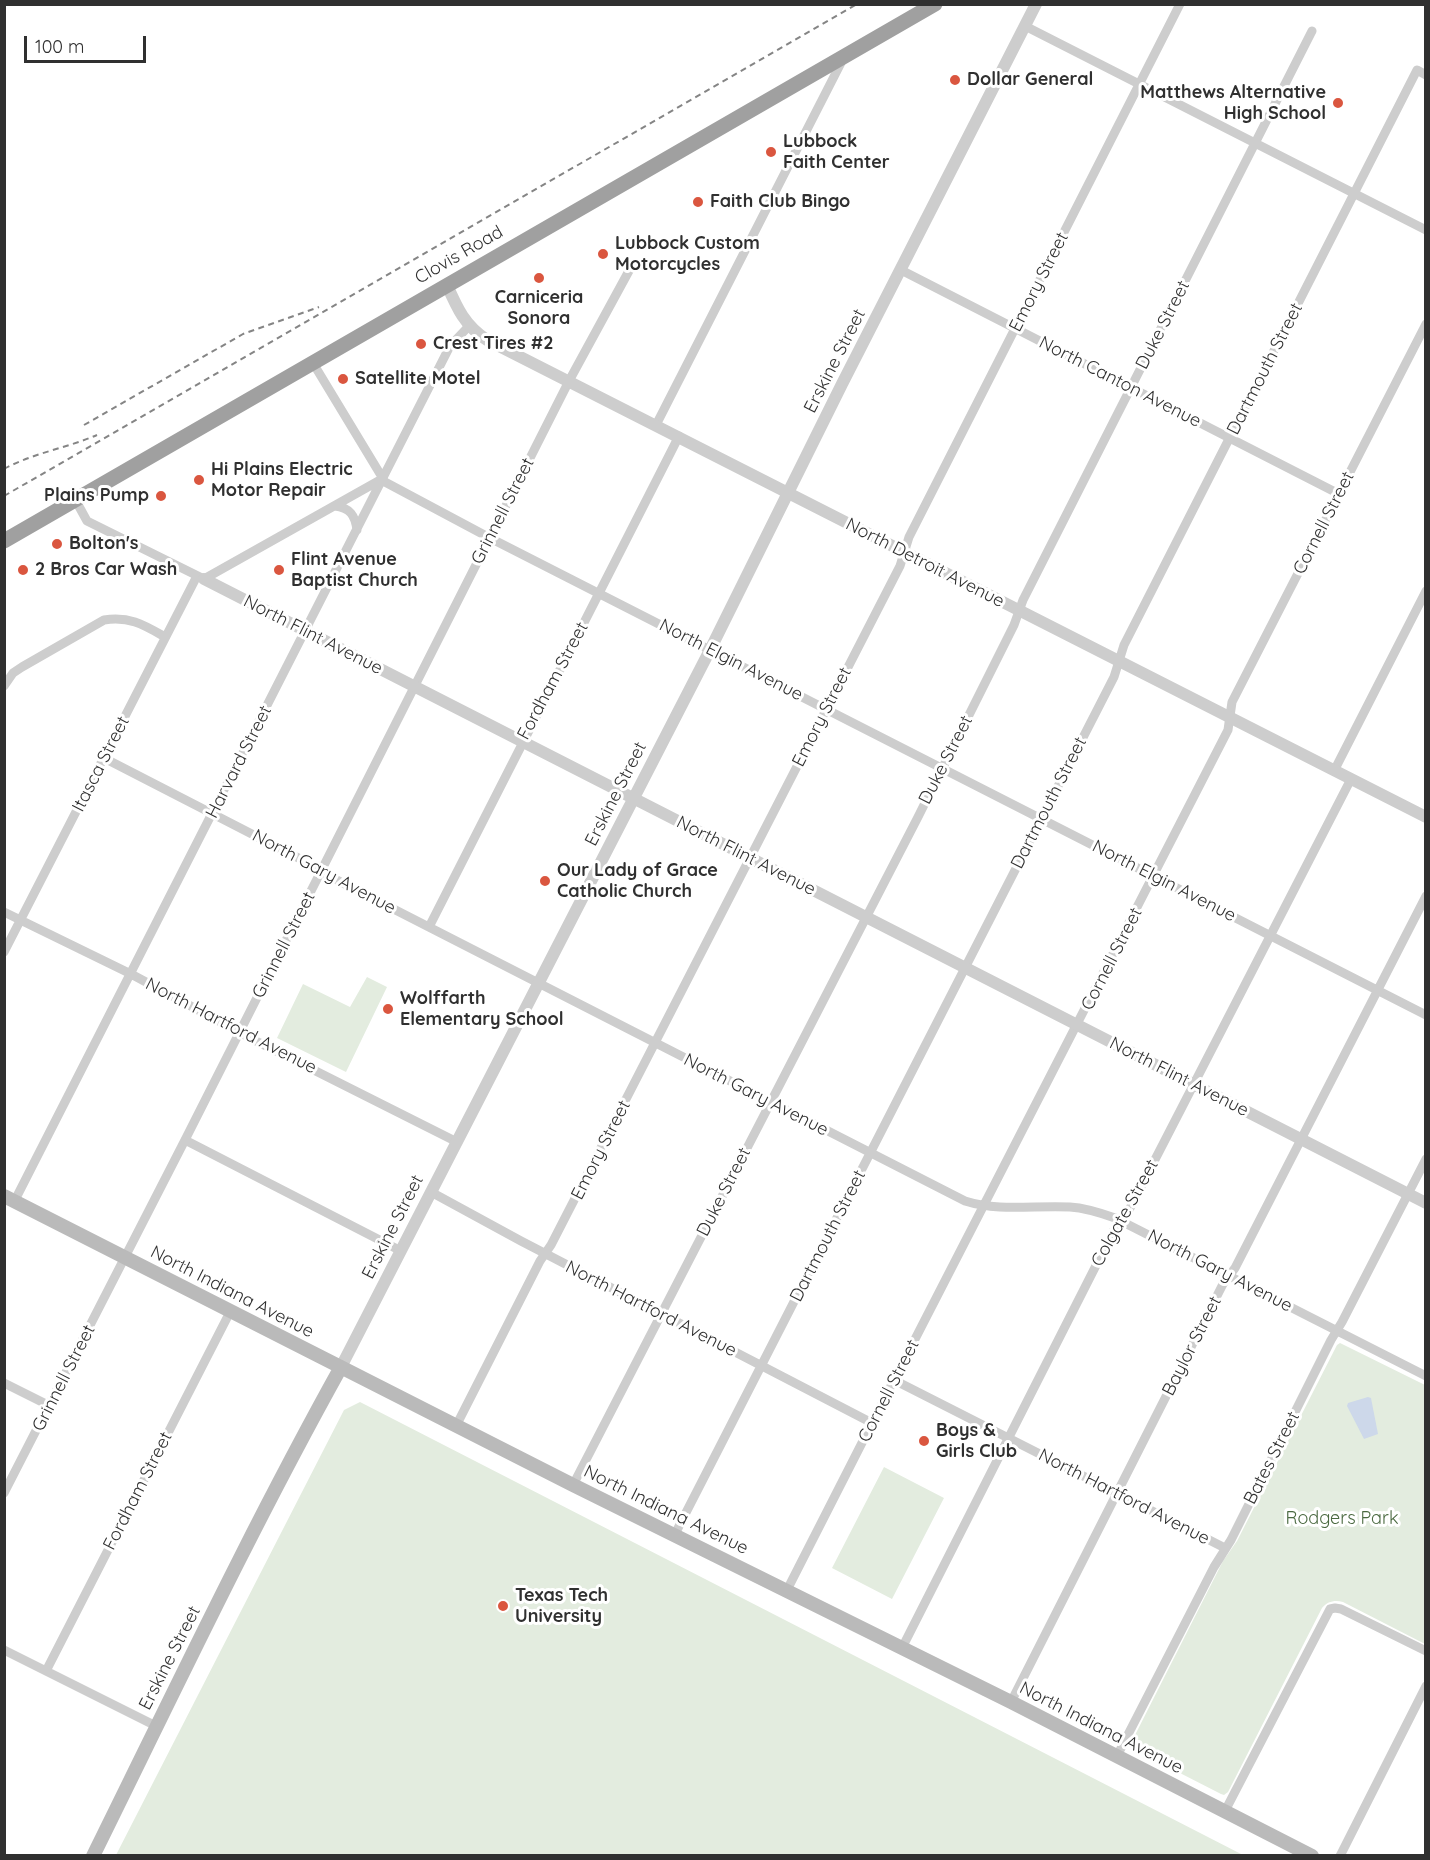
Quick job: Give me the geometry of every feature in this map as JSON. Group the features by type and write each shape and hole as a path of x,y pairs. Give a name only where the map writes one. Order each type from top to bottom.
{"highway":[{"name":"Clovis Road","path":"4,541 934,4"}],"main road":[{"name":"North Indiana Avenue","path":"9,1199 573,1485 1011,1702 1312,1856"},
{"name":"Erskine Street","path":"93,1856 261,1517 341,1367"}],"street":[{"name":"Erskine Street","path":"341,1367 710,650 1036,4"},
{"name":"Emory Street","path":"456,1426 900,566 909,537 1180,4"},
{"path":"1025,26 1425,230"},
{"name":"Duke Street","path":"573,1485 942,768 1014,625 1023,600 1312,31"},
{"path":"656,425 845,55"},
{"name":"Dartmouth Street","path":"675,1534 1114,677 1124,645 1354,193 1421,72"},
{"name":"Grinnell Street","path":"4,1493 569,381 630,269"},
{"name":"North Canton Avenue","path":"901,270 1339,494"},
{"name":"North Detroit Avenue","path":"447,285 469,326 487,340 1425,817"},
{"name":"Cornell Street","path":"788,1590 1228,730 1232,702 1425,324"},
{"name":"Harvard Street","path":"9,1199 131,975 450,346 469,326"},
{"name":"North Elgin Avenue","path":"313,363 385,482 490,538 1425,1015"},
{"name":"Fordham Street","path":"429,927 521,742 600,593 679,436"},
{"path":"200,578 382,479"},
{"name":"North Flint Avenue","path":"76,501 87,521 415,686 1425,1203"},
{"path":"335,506 345,508 353,514 357,530"},
{"name":"Itasca Street","path":"4,952 165,637 200,578"},
{"path":"1334,771 1425,591"},
{"path":"4,686 22,666 104,620 128,619 165,637"},
{"name":"North Gary Avenue","path":"104,758 965,1202 1005,1209 1090,1210 1121,1221 1425,1376"},
{"name":"Colgate Street","path":"902,1648 1114,1230 1128,1212 1351,779"},
{"name":"Baylor Street","path":"1011,1702 1223,1284 1235,1268 1425,896"},
{"name":"North Hartford Avenue","path":"4,912 457,1142"},
{"path":"185,1140 401,1251"},
{"name":"Bates Street","path":"1117,1756 1425,1160"},
{"name":"North Hartford Avenue","path":"431,1192 545,1254 872,1423"},
{"name":"Fordham Street","path":"46,1671 230,1311"},
{"name":"North Hartford Avenue","path":"894,1380 1225,1548"},
{"path":"4,1383 50,1406"},
{"path":"1225,1811 1326,1614 1332,1608 1341,1609 1425,1652"},
{"path":"4,1650 156,1726"},
{"path":"1340,1856 1425,1686"}],"green space":[{"path":"367,977 387,987 346,1072 277,1038 303,984 350,1007"},
{"name":"Rodgers Park","path":"1340,1343 1425,1385 1425,1644 1343,1602 1329,1602 1322,1608 1228,1792 1224,1795 1133,1749 1130,1745 1223,1561 1237,1541"},
{"name":"Texas Tech University","path":"360,1402 1243,1855 116,1855 344,1410"},
{"path":"884,1467 944,1498 892,1599 832,1568"}],"water":[{"path":"1371,1398 1378,1434 1364,1439 1347,1406 1348,1403"}],"railway":[{"path":"4,496 857,4"},
{"path":"84,425 243,334 319,307"},
{"path":"4,469 97,435"}],"place":[{"name":"Dollar General","path":"955,80"},
{"name":"Matthews Alternative High School","path":"1338,103"},
{"name":"Lubbock Faith Center","path":"771,152"},
{"name":"Faith Club Bingo","path":"698,202"},
{"name":"Lubbock Custom Motorcycles","path":"603,254"},
{"name":"Carniceria Sonora","path":"539,278"},
{"name":"Crest Tires #2","path":"421,344"},
{"name":"Satellite Motel","path":"343,379"},
{"name":"Hi Plains Electric Motor Repair","path":"199,480"},
{"name":"Plains Pump","path":"161,496"},
{"name":"Bolton's","path":"57,544"},
{"name":"2 Bros Car Wash","path":"23,570"},
{"name":"Flint Avenue Baptist Church","path":"279,570"},
{"name":"Our Lady of Grace Catholic Church","path":"545,881"},
{"name":"Wolffarth Elementary School","path":"388,1009"},
{"name":"Boys & Girls Club","path":"924,1441"},
{"name":"Texas Tech University","path":"503,1606"}]}
